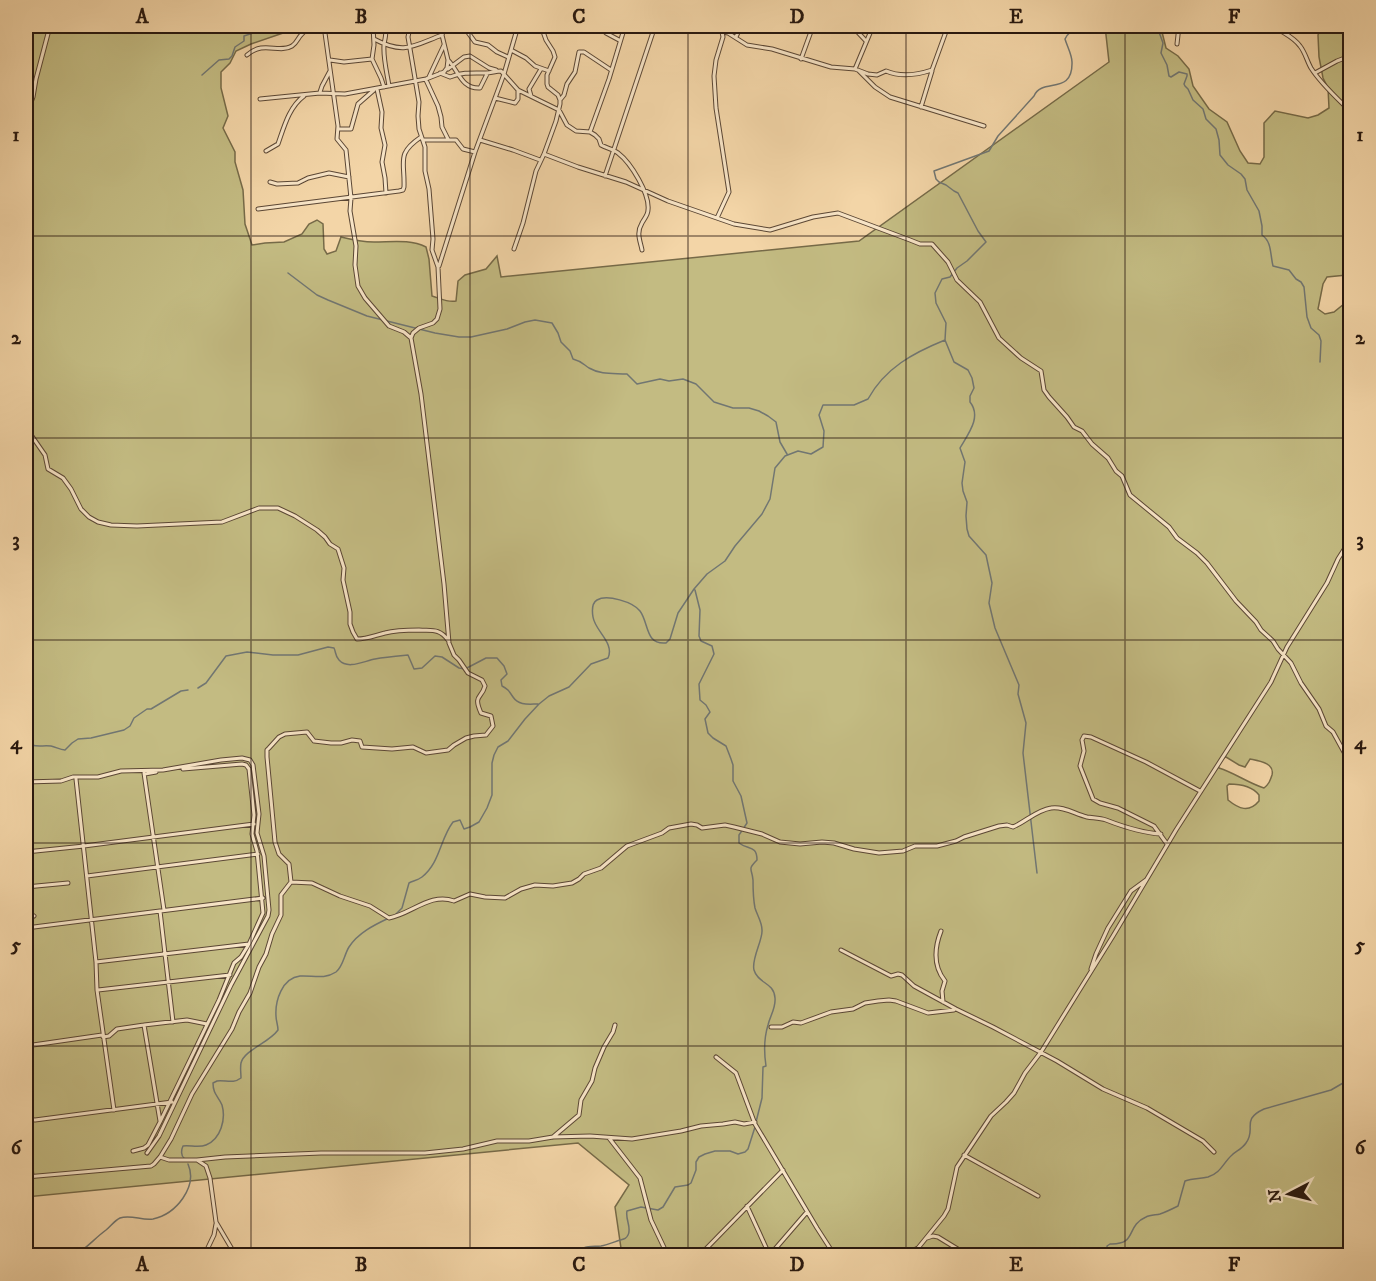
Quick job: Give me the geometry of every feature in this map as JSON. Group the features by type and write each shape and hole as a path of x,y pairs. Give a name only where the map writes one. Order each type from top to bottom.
{"street":[{"path":"26,116 33,97 50,26"},
{"path":"247,55 257,48 292,46 312,26"},
{"path":"324,26 334,93 337,139 346,150 358,286 365,298 389,326 404,332 411,338"},
{"path":"373,26 372,59 384,87"},
{"path":"385,26 387,36 384,44 385,64 389,86"},
{"path":"26,1177 151,1166 160,1157 171,1139 192,1094 228,1036 250,993 281,915 281,895 291,882 289,864 279,854 275,842 266,754 282,734 305,732 317,742 335,743 356,740 360,741 362,747 392,749 413,747 426,753 448,750 474,735 486,735 493,726 489,715 481,713 477,701 485,686 482,680 468,673 454,656 448,640 444,584 421,394 411,338 419,328 437,319 440,309 438,267 432,250 425,147 418,125 419,102 410,48 409,32 412,26"},
{"path":"446,70 448,60 442,35 445,27 482,29 491,26"},
{"path":"438,267 475,152 504,74 518,26"},
{"path":"541,26 555,54 546,78 547,84 558,94 560,100"},
{"path":"599,26 606,33 620,40"},
{"path":"590,132 625,26"},
{"path":"605,176 655,26"},
{"path":"679,26 722,32 749,45 831,68 857,70 876,75 886,71 892,74 910,75 932,70"},
{"path":"736,37 741,26"},
{"path":"801,58 813,26"},
{"path":"852,26 866,41"},
{"path":"857,70 873,26"},
{"path":"921,107 948,26"},
{"path":"1177,44 1179,26"},
{"path":"1274,26 1298,43 1315,73 1350,111"},
{"path":"464,27 475,42 488,45 508,57"},
{"path":"717,219 729,192 716,108 714,76 723,37 722,32"},
{"path":"374,39 402,49 442,35"},
{"path":"445,44 427,79 448,140"},
{"path":"511,50 535,66 549,71"},
{"path":"514,249 523,223 531,186 556,121 560,100 567,84 573,78 579,52 584,52 611,70"},
{"path":"260,99 320,93 345,94 416,82 440,73 464,57 470,56 504,74 518,90 558,110 564,122 573,130 590,132 597,137 601,145 621,155 644,190 648,209 639,231 642,250"},
{"path":"1315,73 1350,56"},
{"path":"329,60 344,62 372,59"},
{"path":"448,60 469,87 479,88 487,74"},
{"path":"320,93 331,69"},
{"path":"533,98 529,89 541,69"},
{"path":"857,70 881,92 898,100 984,126"},
{"path":"440,73 450,77 459,74 487,74 498,71"},
{"path":"338,129 351,129 358,104 375,89"},
{"path":"375,89 382,112 381,128 385,147 382,162 386,194"},
{"path":"495,98 515,103 518,99 518,90"},
{"path":"266,151 278,144 294,105 305,94"},
{"path":"258,209 403,190 402,161 406,149 411,143 422,139 456,140 463,149 475,152"},
{"path":"480,140 540,160"},
{"path":"544,153 734,224 770,230 813,217 838,213 920,244 932,244 948,262 957,280 980,302 999,338 1021,358 1041,371 1044,390 1049,397 1074,428 1082,431 1108,459 1122,476 1130,495 1202,558 1236,601 1291,663 1326,726 1333,732 1350,763"},
{"path":"270,182 298,183 329,172 349,177"},
{"path":"26,200 29,203 26,219"},
{"path":"26,422 29,432 45,455 48,469 63,478 81,509 94,520 111,525 137,526 222,522 259,508 278,508 296,516 317,530 338,549 344,568 343,580 350,624 357,639 396,631 428,629 435,630 448,640"},
{"path":"908,1256 918,1248 944,1216 948,1209 957,1167 964,1155 991,1116 1014,1093 1025,1073 1041,1052 1148,879 1167,844 1271,682 1287,647 1328,583 1350,540"},
{"path":"1167,844 1156,828 1118,808 1094,799 1080,766 1084,751 1083,737 1091,737 1146,762 1200,791"},
{"path":"26,782 98,777 121,771 181,767 221,760 242,758 250,760 255,775 259,814 252,834 258,854 264,913 256,935"},
{"path":"134,1151 144,1149 173,1101 251,944 266,922 269,910 264,856 257,833 249,769 246,765 227,764 145,774 140,771"},
{"path":"145,774 158,867 173,1022"},
{"path":"76,779 102,1036 114,1110"},
{"path":"291,882 312,883 370,906 389,918 436,899 446,898 454,901 469,894 505,898 521,889 536,885 555,886 572,883 584,874 601,868 627,846 662,833 669,828 691,824 702,828 734,826 780,842 834,843 872,853 903,851 915,846 937,846 999,826 1013,827 1043,810 1059,807 1115,825 1161,834"},
{"path":"26,867 26,852 256,824"},
{"path":"87,876 258,854"},
{"path":"1088,977 1108,928 1131,891 1148,879"},
{"path":"26,887 68,883"},
{"path":"26,928 263,898"},
{"path":"26,911 34,916"},
{"path":"941,932 935,954 936,966 945,981 942,991 943,1002"},
{"path":"96,962 251,944"},
{"path":"147,1153 159,1136 234,963 251,944"},
{"path":"841,950 891,976 902,975 914,986 943,1002 1041,1052 1103,1089 1147,1108 1174,1123 1203,1141 1214,1152"},
{"path":"97,990 230,975"},
{"path":"219,1000 224,1001"},
{"path":"771,1027 782,1027 793,1022 801,1023 831,1012 889,1000 928,1013 956,1009"},
{"path":"26,1046 109,1036 117,1029 144,1025 187,1020 207,1024"},
{"path":"144,1025 160,1122"},
{"path":"553,1137 579,1115 581,1100 592,1081 595,1068 615,1025"},
{"path":"717,1057 736,1073 755,1122 835,1256"},
{"path":"26,1119 35,1120 173,1101"},
{"path":"26,1102 32,1177"},
{"path":"160,1157 168,1160 197,1160 321,1152 425,1153 463,1149 497,1141 529,1141 553,1137 590,1136 632,1139 700,1126 755,1122"},
{"path":"608,1138 640,1178 651,1220 668,1256"},
{"path":"964,1155 1038,1196"},
{"path":"197,1160 208,1169 216,1222 214,1234 204,1256"},
{"path":"699,1256 783,1170"},
{"path":"747,1206 769,1255 807,1212"},
{"path":"216,1222 236,1256"},
{"path":"926,1239 933,1236 938,1237 969,1256"},
{"path":"914,1256 918,1248"}],"shaded area":[{"path":"26,26 294,26 283,33 236,51 230,63 221,72 221,88 228,116 223,128 235,152 235,162 243,190 245,224 252,245 284,242 302,234 309,224 317,220 323,224 324,249 327,254 336,251 341,237 366,242 420,244 426,247 429,259 432,296 447,301 456,301 458,281 465,275 486,269 497,256 501,277 859,241 1109,62 1105,26 1163,26 1162,32 1166,48 1178,56 1189,69 1193,86 1209,109 1227,122 1248,163 1260,164 1264,157 1264,123 1275,111 1308,118 1329,108 1328,88 1323,78 1319,57 1318,35 1321,26 1350,27 1350,274 1327,277 1323,284 1318,309 1325,314 1334,312 1350,299 1350,1255 622,1255 615,1207 629,1185 578,1143 26,1197","holes":["1226,757 1245,767 1250,759 1266,763 1272,771 1269,782 1264,788 1219,768 1218,765","1229,784 1253,789 1259,795 1259,801 1248,808 1236,806 1228,800 1227,786"]}],"waterway":[{"path":"202,75 219,60 229,59 235,47 244,41 244,36 270,26"},
{"path":"394,916 402,908 409,883 422,877 433,865 453,822 460,820 464,829 479,822 492,795 492,763 498,747 508,741 539,704 549,696 569,687 591,664 608,658 609,647 593,617 595,601 601,598 613,598 632,605 640,611 654,641 666,643 670,639 678,613 694,589 707,574 725,561 762,514 770,499 775,468 785,456 798,451 811,454 823,447 824,431 819,415 823,405 854,405 868,399 891,370 911,356 945,340 946,323 936,303 935,293 942,279 950,277 986,242 958,193 939,182 934,171 989,151 998,136 1038,90 1063,83 1068,79 1072,62 1065,39 1068,35 1079,28 1099,26"},
{"path":"1160,26 1159,32 1163,43 1161,53 1169,76 1179,72 1187,74 1184,84 1193,100 1203,109 1206,119 1216,129 1220,155 1245,179 1247,190 1259,211 1262,235 1269,245 1273,266 1289,270 1304,287 1307,317 1311,328 1319,335 1321,341 1320,362"},
{"path":"288,273 317,295 367,316 383,320"},
{"path":"387,321 459,337 471,337 507,329 535,320 552,323 573,359 598,372 627,374 637,384 660,379 669,381 683,379 696,384 714,402 733,408 749,408 768,416 776,422 780,442 787,454"},
{"path":"945,340 954,362 968,370 974,388 970,396 975,414 974,419 960,448 965,462 962,483 967,502 967,529 969,536 986,555 992,583 989,603 995,628 1019,685 1018,694 1026,723 1023,753 1037,873"},
{"path":"695,590 700,610 699,636 701,641 712,646 714,654 699,684 700,700 710,712 705,719 708,733 726,746 733,765 733,781 741,796 747,823 739,835 739,843 754,850 757,855 757,860 751,869 753,897 762,930 754,970 756,975 772,989 775,998 766,1035 766,1066 763,1067 762,1098 756,1122"},
{"path":"198,688 206,683 226,656 247,652 298,655 328,647 334,648 338,658 347,664 408,655 414,669 422,668 435,656 442,657 459,668 465,669 486,658 497,658 507,674 501,680 502,686 518,702 538,704"},
{"path":"26,743 65,750 78,739 124,730 130,726 134,718 147,709 151,709 181,691 188,690"},
{"path":"184,1158 182,1156 183,1146 206,1145 219,1133 223,1122 223,1110 213,1083 235,1081 241,1078 243,1058 278,1030 277,1004 284,986 300,976 322,977 336,972 349,947 357,938 389,918"},
{"path":"1108,1256 1107,1246 1128,1238 1140,1221 1178,1206 1185,1181 1212,1175 1243,1147 1249,1138 1251,1121 1257,1113 1331,1090 1350,1079"},
{"path":"574,1256 583,1248 603,1246 626,1238 629,1229 627,1211 641,1207 658,1210 663,1207 675,1187 691,1183 699,1157 715,1151 730,1151 738,1154 745,1152 755,1127"},
{"path":"74,1256 120,1218 153,1219 170,1212 187,1190 190,1182 188,1164"}]}
